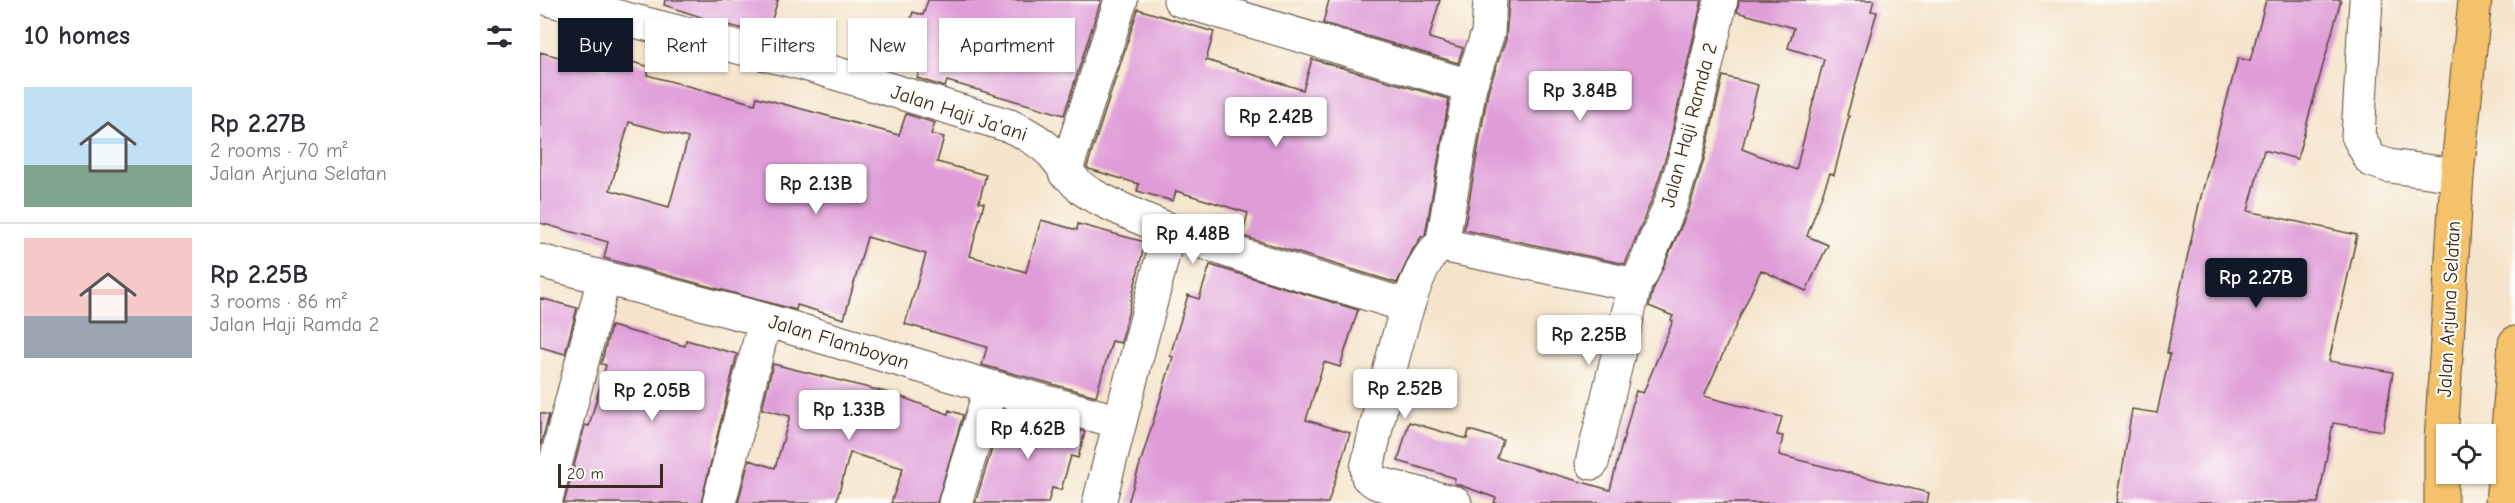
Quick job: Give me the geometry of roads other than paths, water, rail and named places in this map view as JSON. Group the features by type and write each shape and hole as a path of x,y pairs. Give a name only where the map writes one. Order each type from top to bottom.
{"main road":[{"name":"Jalan Arjuna Selatan","path":"2453,0 2462,116"},
{"name":"Jalan Arjuna Selatan","path":"2441,503 2441,441 2457,175 2475,0"},
{"path":"2502,503 2515,344"}],"street":[{"name":"Jalan Haji Ja'ani","path":"551,0 805,64 1010,126 1032,135 1053,154 1065,172 1081,189 1169,231 1407,306"},
{"path":"1065,172 1121,0"},
{"path":"1180,0 1470,86"},
{"path":"1442,245 1470,86 1488,33 1490,0"},
{"name":"Jalan Haji Ramda 2","path":"1592,463 1636,281 1641,275 1671,203 1686,154 1721,0"},
{"path":"2366,0 2358,136 2371,160 2399,168 2457,175"},
{"path":"1099,503 1169,231"},
{"path":"1455,503 1377,483 1368,477 1367,468 1407,306 1428,258 1435,249 1442,245 1630,285 1636,281"},
{"name":"Jalan Flamboyan","path":"540,261 765,320 991,387 1120,422"},
{"path":"545,503 604,278"},
{"path":"719,503 765,320"},
{"path":"955,503 991,387"}]}
